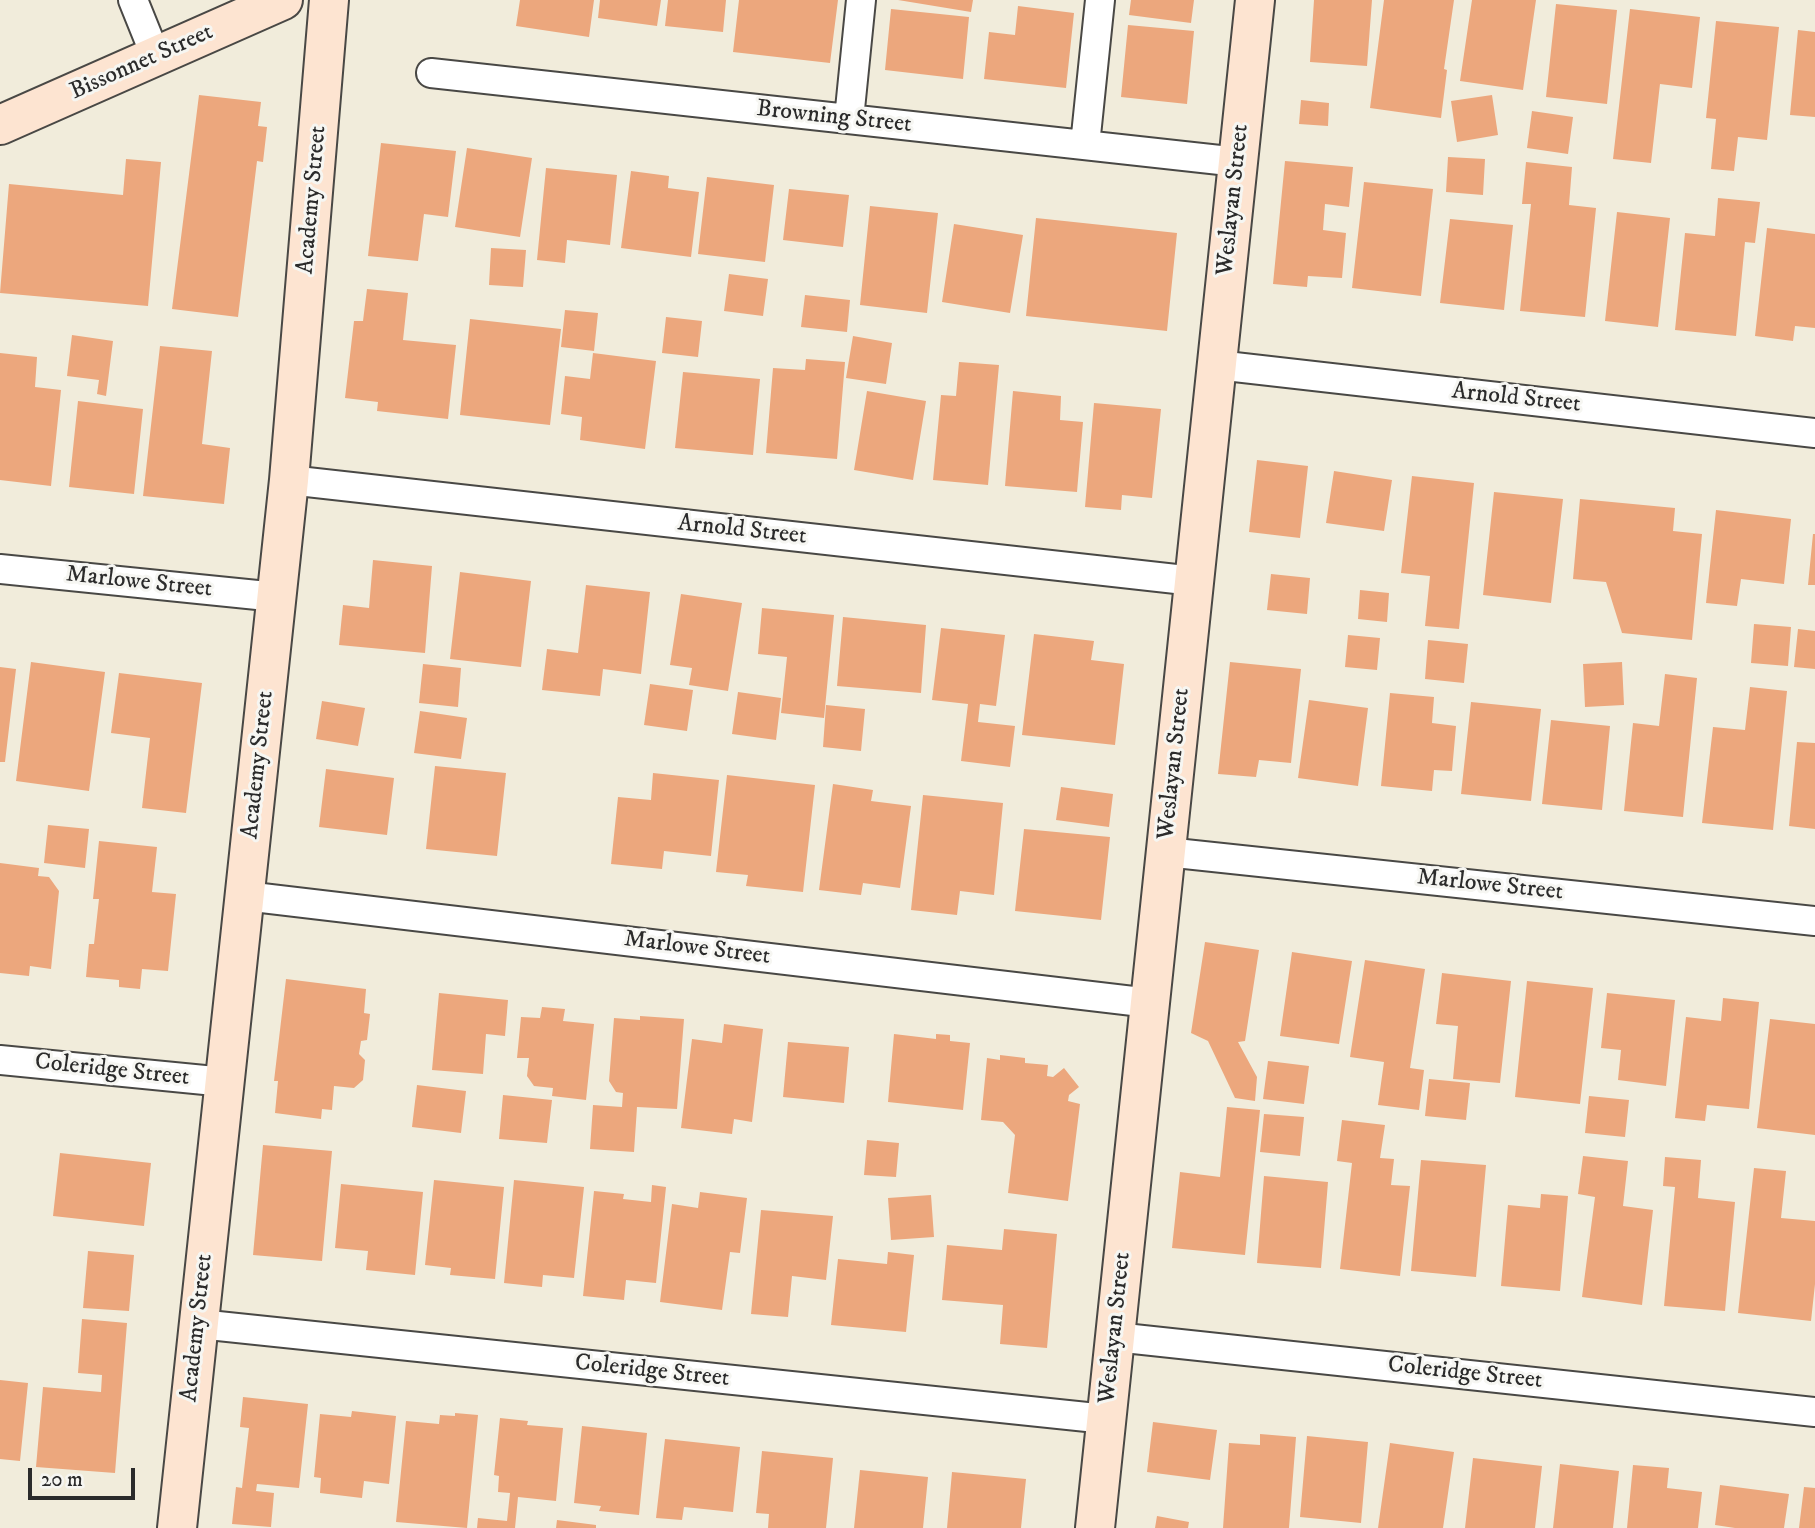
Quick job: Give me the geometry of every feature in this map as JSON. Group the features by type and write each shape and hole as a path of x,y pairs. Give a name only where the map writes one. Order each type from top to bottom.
{"main road":[{"name":"Bissonnet Street","path":"0,125 283,0"},
{"name":"Academy Street","path":"177,1528 289,480 329,0"},
{"name":"Weslayan Street","path":"1095,1528 1255,0"}],"street":[{"path":"133,0 156,57"},
{"path":"849,119 861,0"},
{"path":"1085,145 1100,0"},
{"name":"Browning Street","path":"431,73 1238,162"},
{"name":"Arnold Street","path":"1217,365 1815,433"},
{"name":"Arnold Street","path":"289,480 1194,581"},
{"name":"Marlowe Street","path":"0,569 277,597"},
{"name":"Marlowe Street","path":"1166,852 1815,921"},
{"name":"Marlowe Street","path":"244,896 1150,1003"},
{"name":"Coleridge Street","path":"0,1059 225,1082"},
{"name":"Coleridge Street","path":"199,1324 1106,1419"},
{"name":"Coleridge Street","path":"1115,1337 1815,1412"}],"building":[{"path":"520,0 594,0 589,37 516,26"},
{"path":"600,0 661,0 657,26 598,18"},
{"path":"668,0 726,0 723,32 665,26"},
{"path":"739,0 838,0 830,63 733,52"},
{"path":"898,0 973,0 971,12"},
{"path":"1131,0 1194,0 1191,23 1129,15"},
{"path":"1314,0 1372,0 1367,66 1310,62"},
{"path":"1384,0 1454,0 1444,69 1447,70 1441,118 1370,108"},
{"path":"1472,0 1536,0 1523,90 1460,81"},
{"path":"1556,4 1617,10 1607,104 1546,97"},
{"path":"1018,6 1074,13 1066,88 984,79 989,32 1015,35"},
{"path":"891,9 969,17 963,79 885,70"},
{"path":"1630,9 1700,17 1692,88 1660,84 1651,163 1613,159"},
{"path":"1716,21 1779,27 1767,140 1738,137 1734,171 1711,169 1716,119 1706,118"},
{"path":"1128,25 1194,31 1187,104 1121,97"},
{"path":"1798,30 1815,32 1815,117 1790,115"},
{"path":"199,95 261,102 258,126 267,127 263,162 257,161 238,317 172,309"},
{"path":"1492,95 1498,135 1457,142 1451,101"},
{"path":"1301,100 1329,103 1328,126 1299,124"},
{"path":"1532,111 1573,117 1568,154 1527,148"},
{"path":"381,143 456,151 448,217 424,214 418,261 368,256"},
{"path":"467,148 532,158 520,237 455,227"},
{"path":"1448,157 1485,159 1483,195 1446,192"},
{"path":"126,159 161,162 148,306 0,293 9,184 123,195"},
{"path":"1285,161 1353,167 1349,207 1325,204 1323,230 1346,233 1342,278 1308,276 1307,287 1273,284"},
{"path":"1526,162 1572,167 1569,205 1596,208 1585,317 1520,311 1531,204 1522,204"},
{"path":"546,168 617,175 610,245 567,240 565,263 537,260"},
{"path":"631,171 669,176 668,188 699,192 691,257 621,248"},
{"path":"707,177 774,185 765,262 698,254"},
{"path":"1364,182 1433,189 1421,296 1352,288"},
{"path":"789,189 849,195 843,247 783,240"},
{"path":"1718,198 1760,202 1755,243 1745,242 1736,336 1675,330 1685,233 1715,236"},
{"path":"870,206 938,213 927,313 860,305"},
{"path":"1617,212 1670,218 1658,327 1605,321"},
{"path":"1036,218 1177,233 1167,331 1026,316"},
{"path":"1450,219 1513,225 1504,310 1440,303"},
{"path":"954,224 1023,235 1010,313 942,302"},
{"path":"1767,228 1815,234 1815,328 1795,326 1793,341 1755,336"},
{"path":"491,248 526,250 523,287 489,285"},
{"path":"729,274 768,279 763,316 724,311"},
{"path":"367,289 408,293 403,340 456,345 448,419 377,411 378,402 345,398 354,321 363,321"},
{"path":"805,295 850,300 847,332 801,327"},
{"path":"565,310 598,313 594,351 561,347"},
{"path":"666,317 702,321 698,357 662,353"},
{"path":"470,319 561,329 550,425 460,415"},
{"path":"72,335 113,341 106,396 97,394 99,380 67,376"},
{"path":"853,336 892,343 886,384 846,378"},
{"path":"160,346 212,351 202,444 230,448 224,504 143,496"},
{"path":"0,353 37,357 35,387 61,390 51,486 0,480"},
{"path":"593,353 656,361 645,449 580,440 582,417 561,414 565,376 590,379"},
{"path":"806,359 845,362 837,459 766,453 773,368 805,370"},
{"path":"959,362 999,365 988,485 933,480 941,395 956,396"},
{"path":"683,372 760,379 753,455 675,448"},
{"path":"867,391 926,401 913,480 854,470"},
{"path":"1013,391 1061,396 1060,420 1083,422 1077,492 1005,486"},
{"path":"78,401 143,409 134,494 69,487"},
{"path":"1094,403 1161,409 1152,498 1122,495 1121,510 1085,507"},
{"path":"1257,460 1308,466 1300,538 1249,532"},
{"path":"1334,471 1392,480 1384,531 1326,523"},
{"path":"1412,476 1474,483 1459,629 1425,626 1430,576 1401,573"},
{"path":"1494,492 1563,499 1551,603 1483,595"},
{"path":"1580,499 1675,508 1673,531 1702,534 1692,640 1622,633 1606,582 1573,579"},
{"path":"1716,510 1791,519 1784,584 1741,579 1737,606 1706,603"},
{"path":"1813,534 1815,585 1808,585"},
{"path":"373,560 432,566 425,653 339,645 343,605 369,608"},
{"path":"460,572 531,581 521,667 450,659"},
{"path":"1271,574 1310,578 1307,614 1267,610"},
{"path":"586,585 650,592 641,674 603,669 600,696 542,690 547,649 578,653"},
{"path":"1360,590 1389,593 1387,622 1358,619"},
{"path":"681,594 742,603 728,691 689,685 692,668 670,665"},
{"path":"762,608 834,615 824,718 781,713 787,657 758,654"},
{"path":"843,617 926,625 921,693 837,686"},
{"path":"1754,624 1791,627 1788,666 1751,663"},
{"path":"941,628 1005,635 996,706 980,704 978,722 1015,726 1010,767 961,761 968,704 932,700"},
{"path":"1798,629 1815,631 1815,669 1794,667"},
{"path":"1034,634 1094,641 1091,660 1124,664 1115,745 1022,735"},
{"path":"1348,635 1380,638 1377,670 1345,667"},
{"path":"1428,640 1468,644 1464,683 1425,679"},
{"path":"31,662 105,672 89,791 16,781"},
{"path":"1230,662 1301,669 1291,763 1259,760 1256,777 1218,774"},
{"path":"1622,662 1624,705 1585,707 1583,664"},
{"path":"423,664 461,668 458,707 419,703"},
{"path":"0,667 16,669 5,762 0,762"},
{"path":"119,673 202,683 186,813 142,808 150,738 111,733"},
{"path":"1665,674 1697,678 1683,817 1624,811 1633,723 1659,726"},
{"path":"650,684 693,690 687,731 644,725"},
{"path":"1750,687 1787,691 1773,830 1702,823 1713,727 1745,730"},
{"path":"738,692 781,698 776,740 732,734"},
{"path":"1390,693 1434,697 1432,723 1456,726 1452,771 1434,770 1432,791 1381,786"},
{"path":"1309,700 1368,708 1358,786 1298,778"},
{"path":"322,701 365,708 358,746 316,739"},
{"path":"1471,702 1541,709 1531,801 1461,794"},
{"path":"826,705 865,709 861,751 823,747"},
{"path":"420,711 467,718 461,759 414,753"},
{"path":"1551,720 1610,726 1602,810 1542,804"},
{"path":"1797,742 1815,743 1815,829 1789,826"},
{"path":"435,766 506,773 497,856 426,849"},
{"path":"326,769 394,778 387,835 319,827"},
{"path":"653,773 719,780 711,856 664,851 662,869 611,864 618,797 651,800"},
{"path":"727,775 815,785 803,892 746,886 748,875 716,872"},
{"path":"833,784 873,790 871,801 911,806 900,888 863,883 861,895 819,890"},
{"path":"1061,787 1113,794 1109,827 1056,820"},
{"path":"923,795 1003,803 994,895 960,891 957,915 911,910"},
{"path":"48,825 89,829 85,868 44,863"},
{"path":"1024,829 1110,837 1101,920 1015,911"},
{"path":"99,841 157,847 152,892 176,894 168,971 142,969 140,989 119,987 119,980 86,977 89,944 94,944 99,899 93,899"},
{"path":"0,863 39,868 38,876 49,877 59,891 51,969 30,966 29,976 0,973"},
{"path":"1205,942 1259,950 1245,1041 1238,1042 1257,1077 1255,1101 1235,1098 1208,1041 1191,1033"},
{"path":"1292,952 1352,961 1339,1044 1280,1036"},
{"path":"1365,960 1425,969 1410,1068 1424,1070 1419,1110 1378,1105 1384,1062 1350,1057"},
{"path":"1442,973 1511,981 1500,1083 1453,1079 1458,1026 1436,1024"},
{"path":"286,979 366,989 364,1013 370,1014 367,1040 361,1041 359,1054 365,1060 363,1080 354,1088 334,1086 332,1110 322,1109 321,1119 275,1113 278,1081 274,1081"},
{"path":"1527,981 1593,988 1580,1104 1515,1097"},
{"path":"439,993 508,1000 505,1036 486,1034 483,1074 432,1070"},
{"path":"1607,993 1675,1000 1666,1086 1618,1080 1621,1050 1601,1048"},
{"path":"1723,998 1759,1002 1749,1109 1707,1105 1705,1121 1675,1118 1686,1017 1721,1021"},
{"path":"542,1007 565,1009 563,1021 594,1024 586,1100 552,1096 553,1088 534,1086 527,1076 529,1058 517,1058 521,1017 540,1018"},
{"path":"640,1016 684,1019 677,1109 637,1107 634,1152 590,1149 593,1105 622,1107 623,1093 616,1092 609,1081 614,1018 640,1020"},
{"path":"1770,1019 1815,1024 1815,1135 1757,1128"},
{"path":"724,1024 763,1029 752,1122 734,1119 732,1134 681,1128 692,1039 722,1043"},
{"path":"894,1034 936,1039 936,1034 950,1035 950,1041 970,1043 963,1110 888,1102"},
{"path":"788,1042 849,1047 844,1103 783,1097"},
{"path":"1000,1055 1025,1058 1025,1063 1048,1065 1047,1076 1053,1077 1064,1068 1079,1087 1069,1095 1068,1101 1080,1104 1068,1201 1008,1193 1015,1135 1003,1122 981,1120 987,1058 1000,1060"},
{"path":"1268,1061 1309,1066 1304,1104 1263,1099"},
{"path":"1429,1079 1470,1083 1466,1120 1425,1116"},
{"path":"417,1085 466,1091 461,1133 412,1127"},
{"path":"503,1095 552,1100 547,1143 499,1139"},
{"path":"1589,1096 1629,1100 1625,1137 1585,1133"},
{"path":"1227,1107 1260,1110 1245,1255 1172,1248 1180,1172 1220,1177"},
{"path":"1264,1114 1304,1117 1300,1156 1260,1152"},
{"path":"1342,1120 1385,1125 1380,1158 1394,1159 1391,1185 1410,1186 1400,1276 1340,1269 1352,1163 1337,1161"},
{"path":"867,1140 899,1143 896,1177 864,1175"},
{"path":"263,1145 332,1151 322,1261 253,1255"},
{"path":"60,1153 151,1163 144,1226 53,1216"},
{"path":"1583,1156 1628,1161 1623,1206 1653,1210 1642,1305 1582,1297 1595,1197 1578,1194"},
{"path":"1665,1157 1701,1160 1698,1198 1735,1202 1725,1311 1664,1306 1675,1187 1663,1186"},
{"path":"1421,1160 1486,1165 1476,1277 1411,1271"},
{"path":"1754,1168 1786,1171 1781,1218 1815,1221 1815,1284 1811,1321 1738,1313"},
{"path":"1264,1176 1328,1182 1321,1268 1257,1263"},
{"path":"434,1180 504,1187 495,1279 450,1275 451,1268 425,1265"},
{"path":"514,1180 584,1187 574,1278 543,1275 542,1287 504,1283"},
{"path":"341,1184 423,1192 415,1275 366,1270 368,1251 335,1248"},
{"path":"652,1185 666,1187 656,1283 626,1280 624,1300 583,1296 594,1191 624,1194 623,1199 651,1202"},
{"path":"700,1192 747,1198 740,1253 730,1252 722,1310 660,1302 672,1204 698,1208"},
{"path":"1541,1194 1568,1196 1560,1291 1501,1286 1508,1205 1540,1208"},
{"path":"931,1195 934,1237 891,1240 888,1198"},
{"path":"761,1210 833,1216 826,1280 792,1276 788,1317 751,1314"},
{"path":"1004,1229 1057,1234 1047,1348 1000,1344 1003,1305 942,1300 947,1245 1002,1250"},
{"path":"88,1251 134,1255 129,1311 83,1308"},
{"path":"888,1252 914,1255 906,1332 831,1325 838,1259 887,1264"},
{"path":"82,1319 127,1323 115,1473 36,1467 43,1387 101,1392 102,1375 78,1373"},
{"path":"0,1380 28,1383 20,1461 0,1459"},
{"path":"243,1397 308,1404 299,1488 257,1484 256,1491 274,1493 271,1527 232,1524 236,1487 242,1488 249,1428 240,1427"},
{"path":"352,1411 396,1416 389,1484 364,1481 362,1498 320,1493 321,1478 314,1477 320,1414 351,1417"},
{"path":"455,1413 478,1415 467,1528 396,1522 406,1421 439,1424 440,1415 455,1416"},
{"path":"500,1418 528,1421 527,1425 563,1428 556,1501 518,1497 515,1528 477,1528 478,1518 507,1521 510,1493 498,1492 499,1476 494,1475"},
{"path":"1153,1422 1217,1430 1210,1480 1147,1472"},
{"path":"582,1426 647,1433 639,1515 599,1511 601,1506 574,1503"},
{"path":"1260,1434 1296,1437 1289,1528 1223,1528 1229,1443 1260,1445"},
{"path":"1307,1436 1368,1442 1361,1523 1300,1517"},
{"path":"665,1439 740,1447 733,1512 684,1507 682,1520 656,1518"},
{"path":"1390,1443 1454,1452 1443,1528 1378,1528"},
{"path":"762,1451 833,1458 826,1528 768,1528 769,1514 756,1513"},
{"path":"1473,1458 1542,1466 1535,1528 1465,1528"},
{"path":"1560,1464 1619,1471 1613,1528 1553,1528"},
{"path":"1633,1465 1669,1468 1667,1488 1702,1492 1698,1528 1627,1528"},
{"path":"860,1470 928,1477 923,1528 854,1528"},
{"path":"952,1472 1026,1479 1021,1528 947,1528"},
{"path":"1720,1485 1789,1494 1784,1528 1735,1528 1715,1525"},
{"path":"1804,1487 1815,1488 1815,1528 1799,1528"},
{"path":"1157,1516 1189,1522 1188,1528 1155,1528"},
{"path":"557,1520 596,1525 596,1528 556,1528"}]}
